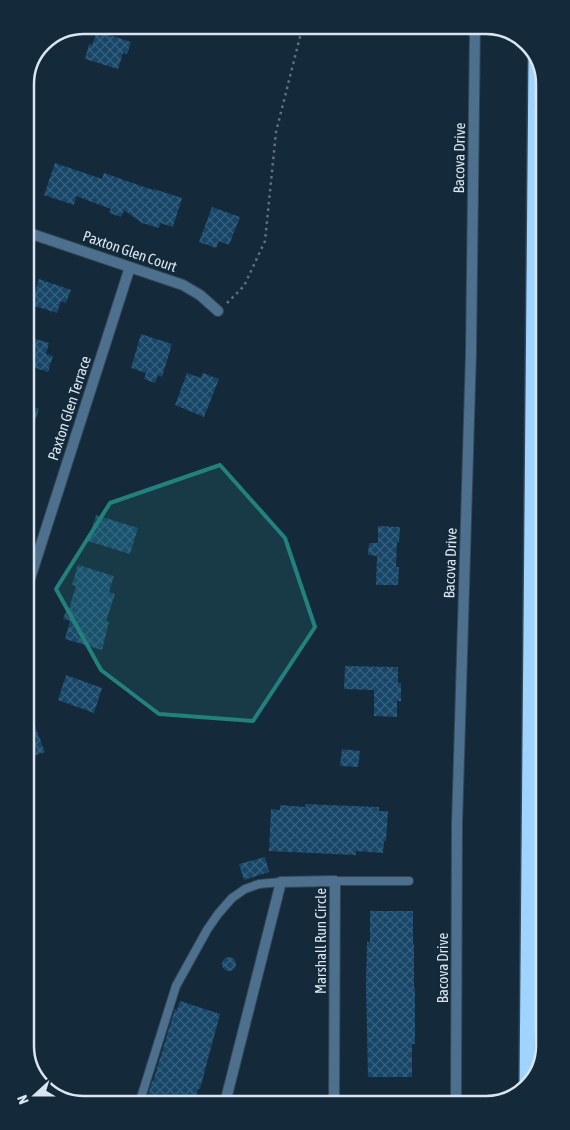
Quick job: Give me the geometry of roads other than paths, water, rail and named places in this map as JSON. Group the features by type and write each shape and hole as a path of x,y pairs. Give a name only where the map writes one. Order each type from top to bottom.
{"highway":[{"path":"527,1075 536,82"}],"street":[{"name":"Bacova Drive","path":"456,1096 457,824 471,352 475,34"},
{"name":"Paxton Glen Court","path":"34,235 183,284 200,295 218,311"},
{"name":"Paxton Glen Terrace","path":"34,557 130,267"},
{"name":"Marshall Run Circle","path":"281,882 335,881 334,1096"},
{"path":"227,1096 281,882"}],"lane":[{"path":"335,881 409,881"},
{"path":"142,1096 176,986 206,930 232,898 245,889 259,884 281,882"}]}
